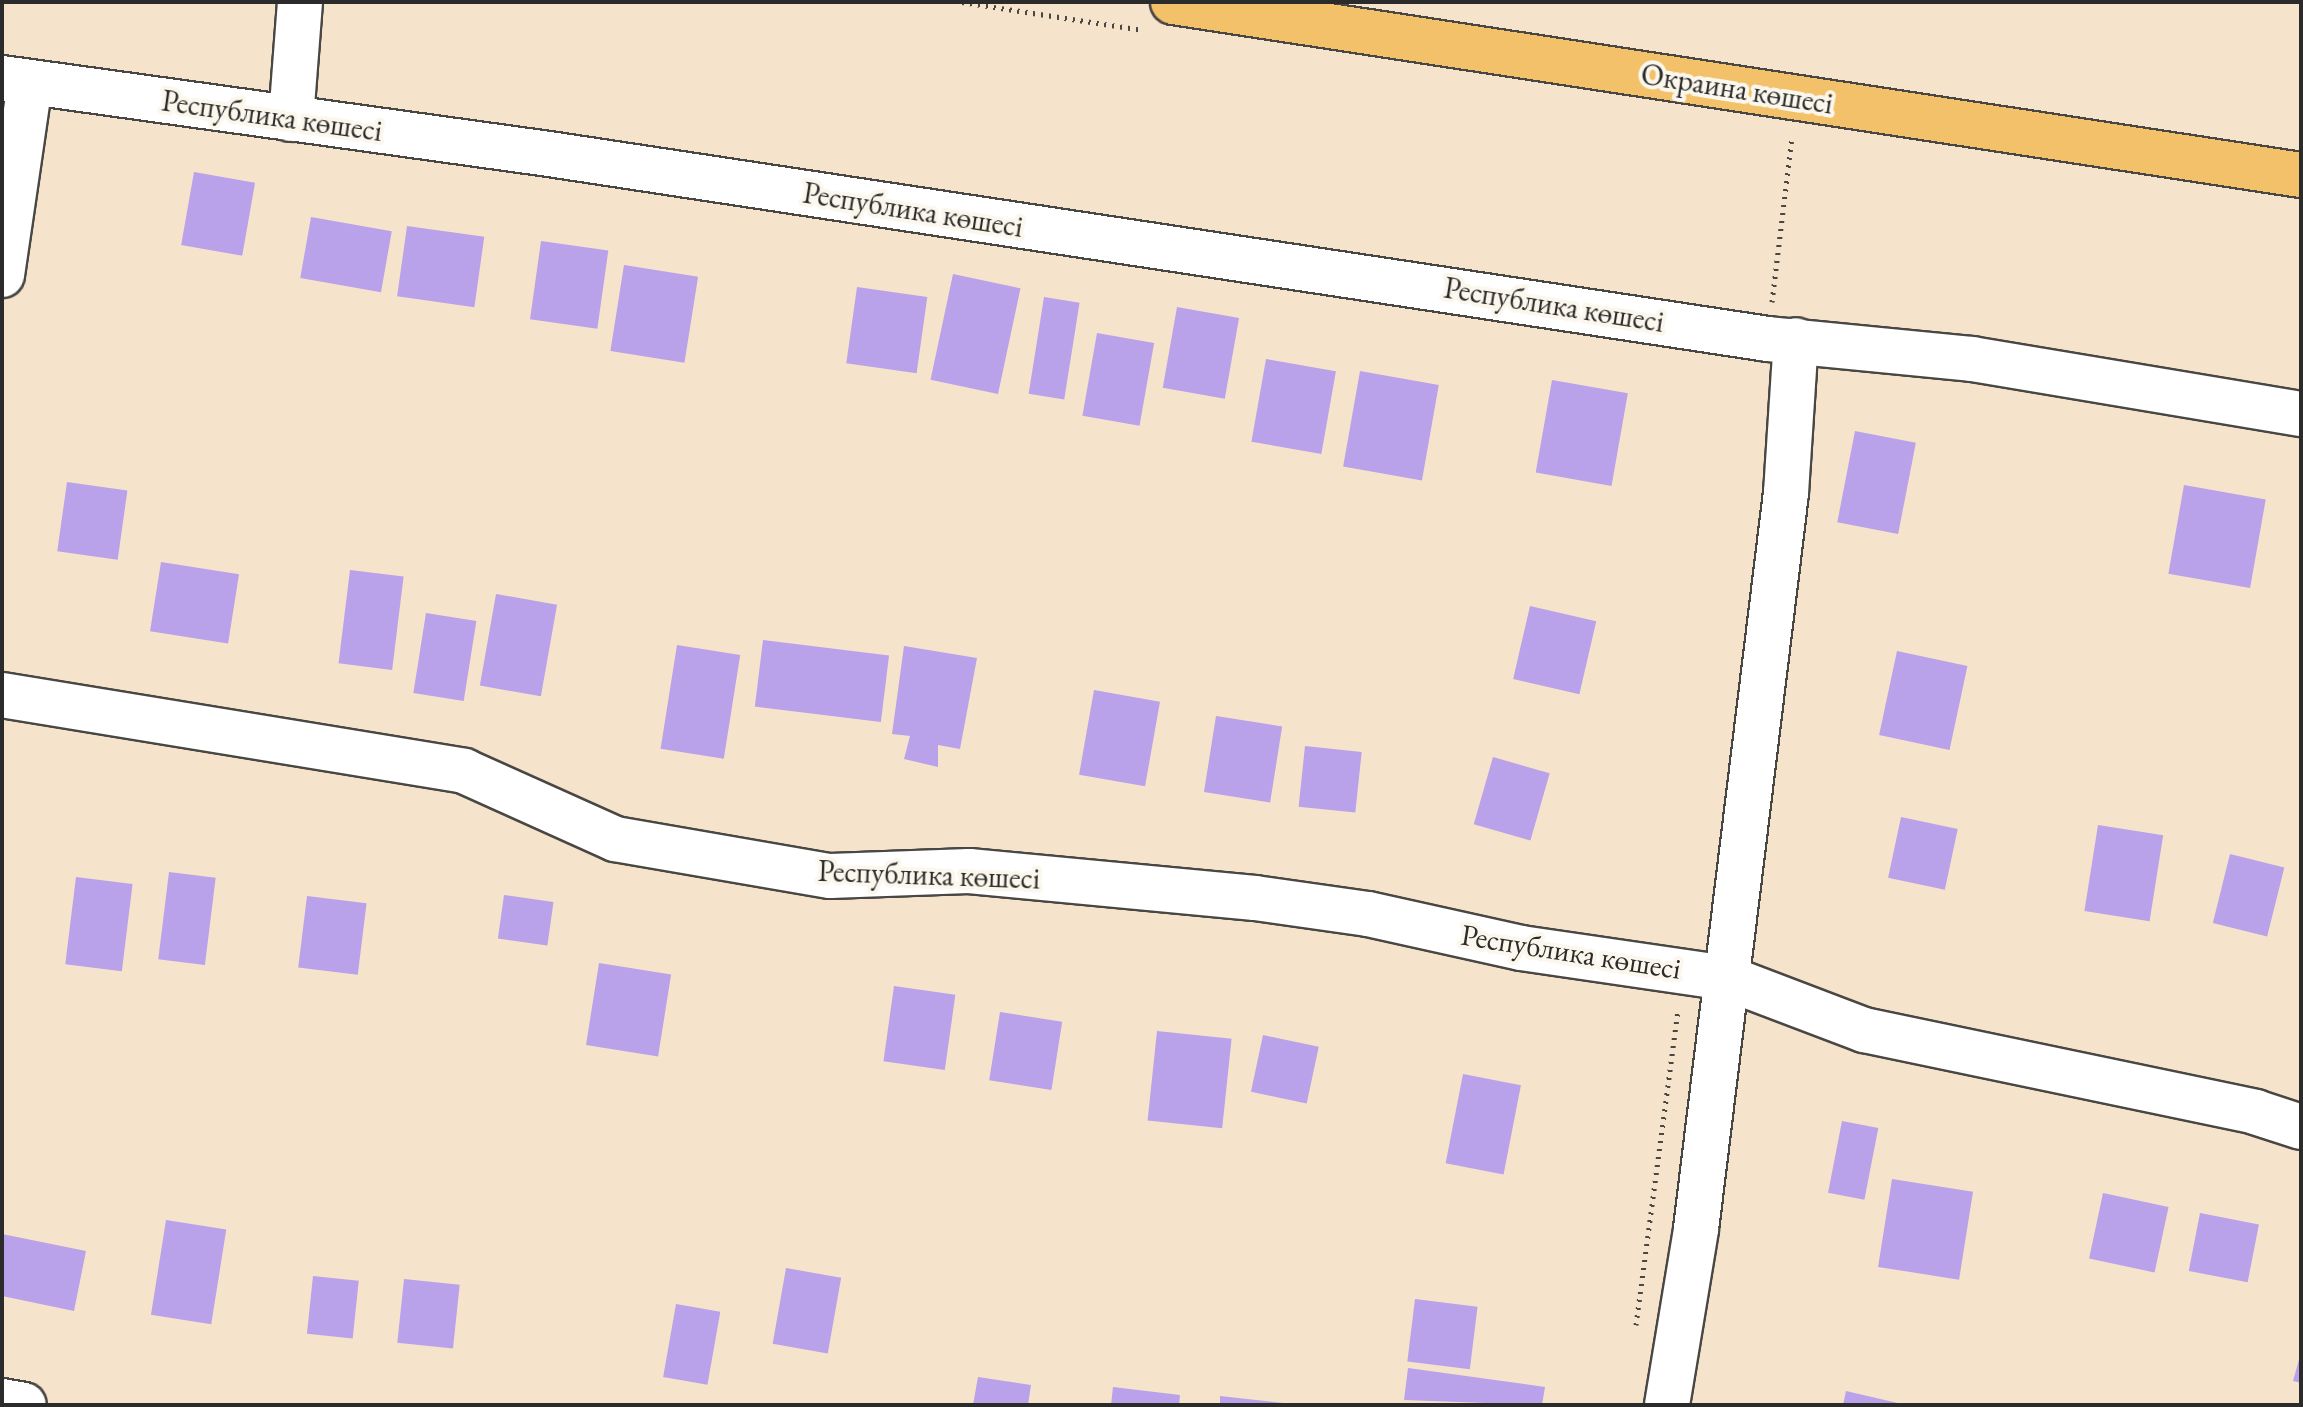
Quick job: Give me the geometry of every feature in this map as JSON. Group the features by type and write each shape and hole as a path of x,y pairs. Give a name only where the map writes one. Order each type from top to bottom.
{"main road":[{"name":"Окраина көшесі","path":"1162,16 2301,175"}],"street":[{"path":"291,119 300,2"},
{"name":"Республика көшесі","path":"2,275 16,81 1782,339 1972,359 2301,414"},
{"path":"1667,1405 1727,978 1786,493 1782,339"},
{"name":"Республика көшесі","path":"2,695 464,771 615,839 830,876 969,871 1255,898 1368,914 1521,948 1727,978 1864,1030 2255,1112 2301,1127"},
{"path":"2,1401 24,1405"}],"path":[{"path":"962,2 1162,16"},
{"path":"1782,339 1793,129"},
{"path":"1635,1327 1684,971"}],"building":[{"path":"194,172 255,183 242,256 181,245"},
{"path":"311,217 392,231 381,292 300,278"},
{"path":"407,226 484,237 474,307 397,296"},
{"path":"541,241 608,250 597,329 530,319"},
{"path":"624,265 698,277 684,363 610,351"},
{"path":"953,274 1020,288 998,394 931,380"},
{"path":"857,287 927,297 917,373 846,363"},
{"path":"1044,297 1080,303 1064,399 1029,394"},
{"path":"1177,307 1239,318 1225,399 1163,388"},
{"path":"1097,333 1154,343 1140,426 1082,416"},
{"path":"1266,359 1336,371 1321,454 1251,442"},
{"path":"1360,371 1439,385 1422,480 1343,467"},
{"path":"1552,380 1628,393 1612,486 1536,473"},
{"path":"1855,431 1916,443 1898,534 1837,522"},
{"path":"67,482 127,490 118,560 57,551"},
{"path":"2184,485 2266,499 2250,588 2168,574"},
{"path":"161,562 239,574 228,643 150,631"},
{"path":"350,570 404,577 392,670 339,663"},
{"path":"496,594 557,605 541,696 480,686"},
{"path":"1530,606 1596,621 1579,694 1513,679"},
{"path":"426,613 476,621 464,701 413,693"},
{"path":"763,640 889,655 881,722 755,707"},
{"path":"677,645 740,655 724,759 661,749"},
{"path":"904,646 977,658 960,749 938,745 938,767 904,759 910,736 892,734"},
{"path":"1897,651 1967,666 1950,750 1879,735"},
{"path":"1094,690 1160,702 1145,786 1079,775"},
{"path":"1216,716 1282,726 1270,803 1204,792"},
{"path":"1305,746 1362,752 1355,813 1299,807"},
{"path":"1493,757 1550,773 1530,841 1474,824"},
{"path":"1901,817 1958,829 1945,890 1888,878"},
{"path":"2098,825 2163,835 2150,921 2084,911"},
{"path":"2230,854 2284,868 2267,936 2213,923"},
{"path":"169,872 216,878 205,965 158,959"},
{"path":"76,877 133,884 122,971 65,964"},
{"path":"504,895 554,902 547,946 498,939"},
{"path":"307,896 367,903 358,975 298,967"},
{"path":"599,963 671,974 658,1056 586,1045"},
{"path":"894,986 955,995 945,1070 883,1061"},
{"path":"1000,1012 1062,1022 1051,1090 989,1080"},
{"path":"1157,1031 1232,1039 1222,1128 1148,1121"},
{"path":"1263,1035 1319,1047 1307,1104 1251,1092"},
{"path":"1463,1074 1521,1085 1504,1175 1446,1163"},
{"path":"1842,1121 1878,1128 1864,1200 1828,1193"},
{"path":"1892,1179 1973,1192 1959,1280 1878,1267"},
{"path":"2103,1193 2169,1207 2155,1272 2089,1259"},
{"path":"2200,1213 2259,1224 2248,1282 2189,1271"},
{"path":"166,1220 226,1230 211,1324 151,1315"},
{"path":"2,1234 86,1251 74,1311 2,1296"},
{"path":"786,1268 841,1278 828,1354 773,1344"},
{"path":"313,1276 359,1281 353,1338 307,1334"},
{"path":"404,1279 460,1285 453,1349 397,1343"},
{"path":"1415,1299 1478,1307 1470,1369 1407,1362"},
{"path":"676,1304 720,1312 707,1385 663,1377"},
{"path":"2301,1356 2301,1383 2293,1381"},
{"path":"1408,1368 1545,1387 1542,1405 1404,1400"},
{"path":"978,1377 1031,1385 1028,1405 973,1405"},
{"path":"1113,1387 1180,1395 1179,1405 1111,1405"},
{"path":"1846,1391 1902,1404 1902,1405 1843,1405"},
{"path":"1220,1396 1283,1403 1283,1405 1220,1405"}]}
